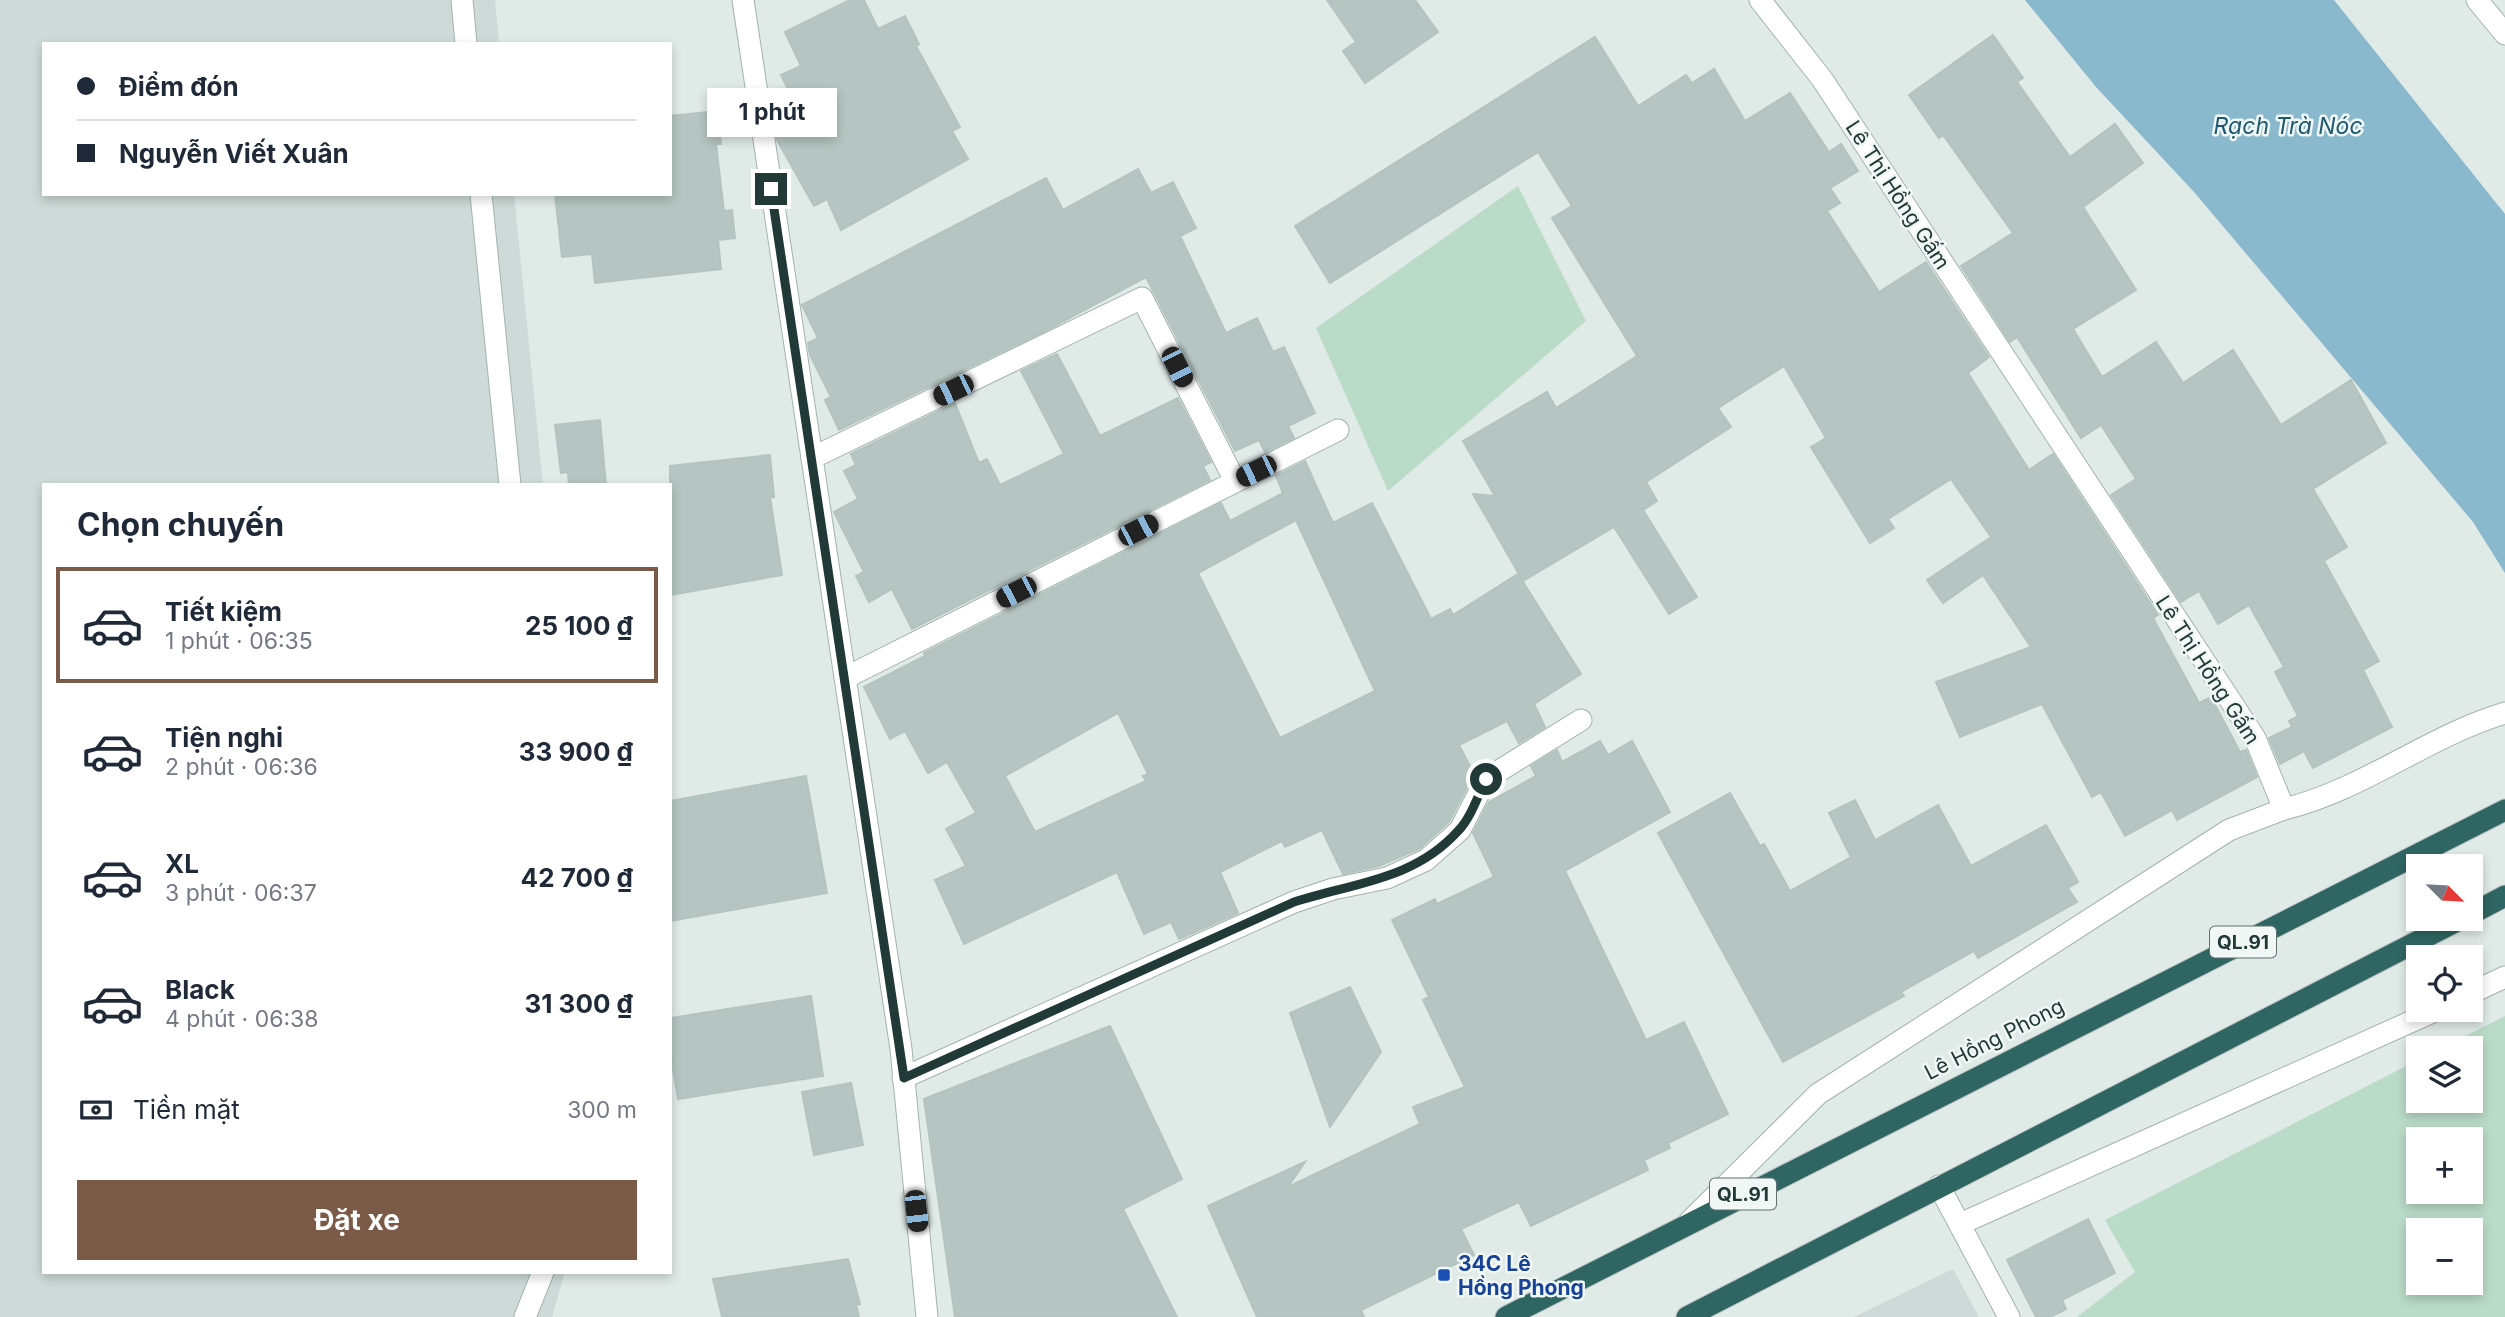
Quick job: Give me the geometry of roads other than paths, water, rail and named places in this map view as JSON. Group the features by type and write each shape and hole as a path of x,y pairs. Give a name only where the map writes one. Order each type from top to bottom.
{"highway":[{"name":"Lê Hồng Phong","path":"1506,1317 1980,1073 2505,810"},
{"path":"2483,908 2505,896"},
{"path":"1687,1317 2437,931"}],"street":[{"path":"462,0 466,42"},
{"path":"743,0 904,1078 927,1317"},
{"name":"Lê Thị Hồng Gấm","path":"1760,0 1822,79 2255,738 2284,809"},
{"path":"2477,0 2505,34"},
{"path":"481,196 510,483"},
{"path":"812,458 1142,298 1235,481"},
{"path":"845,678 1338,430"},
{"path":"1688,1223 1818,1094 2229,830 2332,794 2479,720 2505,713"},
{"path":"904,1078 1294,902 1333,889 1387,878 1426,860 1460,830 1486,779 1581,720"},
{"path":"2483,987 2505,977"},
{"path":"1960,1224 2410,1022"},
{"path":"1939,1186 2009,1317"},
{"path":"525,1317 542,1274"}],"water":[{"name":"Rạch Trà Nóc","path":"2025,0 2334,0 2505,214 2505,573 2473,522 2194,192 2096,87"}],"place":[{"name":"34C Lê Hồng Phong","path":"1444,1275"}]}
